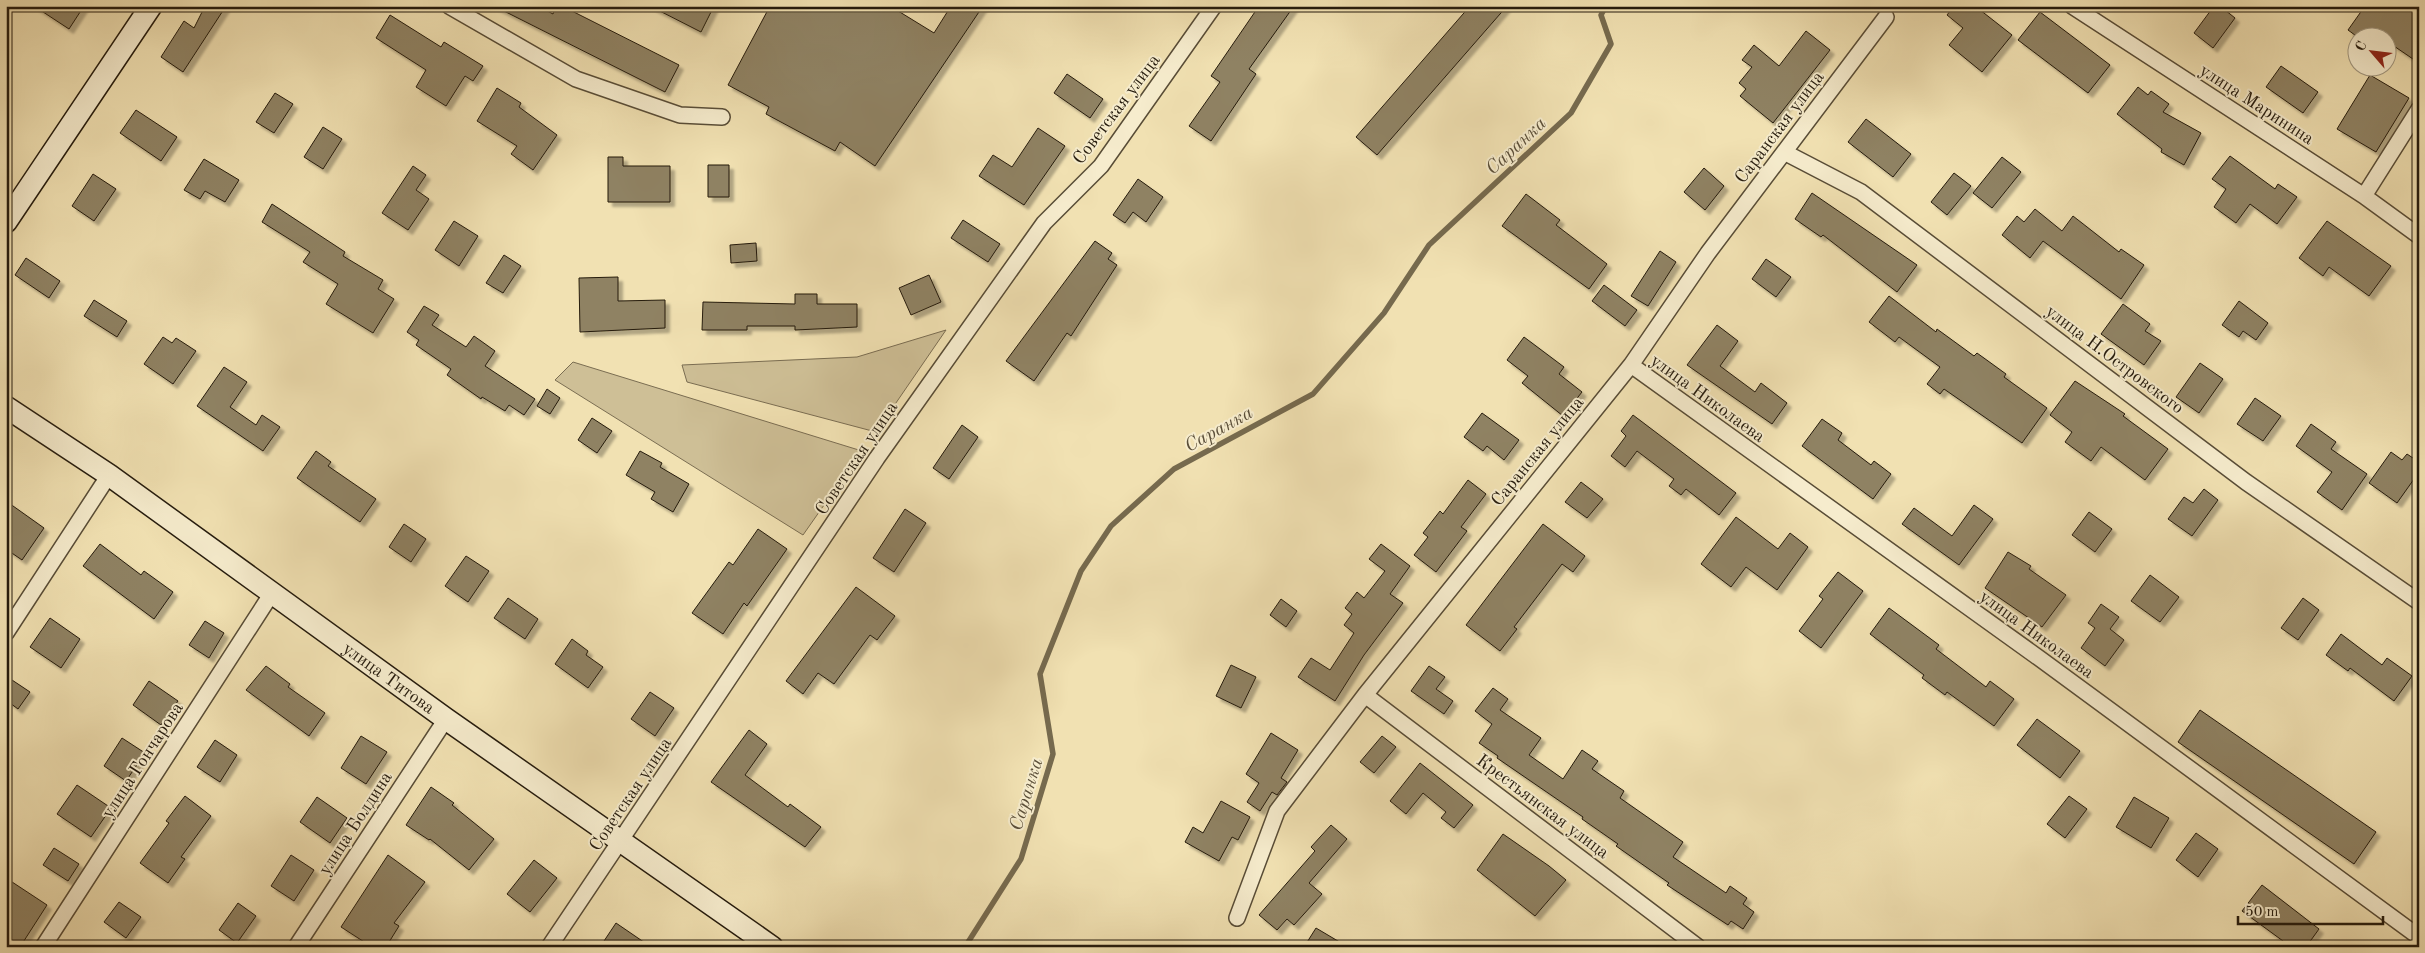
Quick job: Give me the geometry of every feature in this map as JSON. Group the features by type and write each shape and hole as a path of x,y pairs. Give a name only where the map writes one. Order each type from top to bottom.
{"main road":[{"path":"6,222 151,6"},
{"name":"улица Титова","path":"6,407 109,475 446,719 772,947"}],"street":[{"path":"449,6 576,79 680,115 722,116"},
{"name":"Советская улица","path":"549,947 877,458 1044,223 1101,166 1214,6"},
{"name":"улица Маринина","path":"2072,6 2364,196 2419,236"},
{"name":"Саранская улица","path":"1237,918 1278,811 1365,695 1631,365 1708,253 1886,17"},
{"path":"2364,196 2419,109"},
{"name":"улица Н.Островского","path":"1784,152 1862,192 2246,482 2419,602"},
{"name":"улица Николаева","path":"1631,365 2039,658 2419,937"},
{"path":"6,633 109,475"},
{"name":"улица Гончарова","path":"43,947 272,593"},
{"name":"Крестьянская улица","path":"1365,695 1698,947"},
{"name":"улица Болдина","path":"296,947 446,719"}],"shaded area":[{"path":"946,330 876,432 687,382 682,365 857,357"},
{"path":"573,362 862,451 803,535 555,380"}],"building":[{"path":"34,6 84,6 69,29"},
{"path":"205,6 226,6 183,72 161,57 184,21 194,28"},
{"path":"494,6 538,6 553,14 556,6 562,6 679,65 665,92"},
{"path":"650,6 714,6 701,32"},
{"path":"770,6 890,6 934,33 951,6 983,6 875,166 840,142 835,151 766,114 769,107 728,85"},
{"path":"1259,6 1294,6 1249,69 1256,74 1211,141 1189,126 1220,82 1211,76"},
{"path":"1470,6 1507,6 1377,155 1356,137"},
{"path":"1954,6 1975,6 2012,35 1982,72 1949,45 1963,28 1947,15"},
{"path":"2214,6 2220,6 2235,18 2213,48 2194,33"},
{"path":"2365,6 2405,6 2419,16 2419,51 2413,59 2398,49 2398,28 2349,28"},
{"path":"2040,12 2110,65 2088,93 2018,40"},
{"path":"390,15 441,47 444,42 483,66 473,81 465,76 446,106 416,87 426,70 376,38"},
{"path":"1806,31 1830,50 1773,123 1740,96 1746,89 1739,83 1752,67 1742,60 1754,45 1779,66"},
{"path":"2281,66 2318,92 2303,113 2266,87"},
{"path":"1067,74 1103,99 1090,118 1054,93"},
{"path":"2368,78 2375,78 2409,98 2376,152 2337,129"},
{"path":"2138,87 2148,95 2151,91 2169,104 2163,112 2201,133 2184,165 2161,152 2162,149 2117,114"},
{"path":"497,88 521,103 519,107 557,135 533,170 511,154 517,146 477,121"},
{"path":"275,93 293,104 274,133 256,122"},
{"path":"136,110 177,137 161,161 120,133"},
{"path":"1866,119 1911,154 1893,177 1848,142"},
{"path":"323,127 342,139 323,169 304,157"},
{"path":"1038,128 1065,146 1024,205 979,176 993,155 1012,167"},
{"path":"2230,156 2275,189 2278,184 2297,197 2277,224 2250,204 2236,223 2214,207 2226,189 2212,179"},
{"path":"608,157 623,157 623,166 670,166 670,202 608,202"},
{"path":"2002,157 2021,172 1992,208 1973,193"},
{"path":"204,159 239,180 225,202 205,191 200,199 184,190"},
{"path":"708,165 729,165 729,197 708,197"},
{"path":"413,166 426,175 416,190 429,199 408,230 382,213"},
{"path":"1704,168 1724,186 1705,210 1684,192"},
{"path":"1954,173 1971,186 1947,215 1931,202"},
{"path":"93,174 116,189 94,221 72,206"},
{"path":"1138,179 1163,197 1146,222 1133,212 1125,223 1113,215"},
{"path":"1812,193 1917,265 1897,292 1823,235 1821,237 1795,219"},
{"path":"1526,194 1560,220 1556,225 1607,264 1589,289 1502,226"},
{"path":"272,204 345,252 343,256 383,280 378,289 394,299 373,333 326,304 338,284 303,262 310,252 262,222"},
{"path":"2035,209 2062,231 2073,216 2119,252 2121,249 2144,265 2121,299 2043,241 2030,258 2002,235 2017,216 2024,222"},
{"path":"963,220 1000,244 988,262 951,238"},
{"path":"454,221 478,236 459,266 435,250"},
{"path":"2327,221 2391,266 2369,296 2329,267 2323,276 2299,258"},
{"path":"1095,241 1112,253 1108,259 1117,265 1071,336 1067,333 1034,381 1006,361"},
{"path":"756,243 757,261 731,263 730,245"},
{"path":"1660,251 1676,262 1648,306 1631,296"},
{"path":"504,255 521,266 503,293 486,283"},
{"path":"26,258 60,281 49,298 15,275"},
{"path":"1766,259 1791,277 1776,297 1752,279"},
{"path":"929,275 941,302 911,315 899,288"},
{"path":"618,277 618,301 665,300 665,328 580,332 579,278"},
{"path":"1604,285 1637,310 1625,326 1592,301"},
{"path":"795,294 817,294 817,304 857,304 857,327 795,330 795,326 747,326 747,330 702,330 703,302 795,304"},
{"path":"1889,296 1936,332 1937,329 1974,356 1977,353 2006,374 2004,377 2047,408 2022,443 1944,389 1940,394 1927,384 1940,367 1899,337 1895,342 1869,322"},
{"path":"94,300 127,321 117,337 84,316"},
{"path":"2239,301 2268,323 2256,340 2243,331 2239,337 2222,325"},
{"path":"2123,304 2150,324 2145,331 2161,341 2144,365 2101,334"},
{"path":"424,306 439,315 432,325 466,347 474,336 495,351 485,366 535,399 524,415 509,405 505,411 482,397 481,399 447,375 451,369 416,345 419,340 407,332"},
{"path":"1717,325 1738,341 1720,366 1755,392 1761,383 1787,403 1772,424 1687,365"},
{"path":"163,337 172,343 176,338 196,351 173,384 144,364"},
{"path":"1524,337 1564,367 1559,374 1582,392 1563,416 1522,383 1528,376 1507,360"},
{"path":"2200,363 2223,379 2199,413 2176,397"},
{"path":"224,367 247,382 230,407 256,425 262,415 280,427 263,451 197,406"},
{"path":"2075,381 2125,414 2123,416 2168,449 2145,480 2101,447 2091,461 2065,442 2072,432 2050,415"},
{"path":"547,389 560,398 550,414 537,406"},
{"path":"2255,398 2281,416 2263,441 2237,424"},
{"path":"1482,413 1519,440 1504,460 1487,446 1483,451 1464,437"},
{"path":"1633,415 1736,493 1719,515 1686,489 1681,495 1669,486 1674,479 1637,451 1625,467 1611,456 1626,436 1621,431"},
{"path":"592,418 612,431 597,453 578,440"},
{"path":"1822,419 1842,433 1838,440 1871,465 1874,461 1891,474 1873,499 1802,446"},
{"path":"2311,424 2336,442 2331,449 2367,474 2342,510 2317,492 2332,472 2296,446"},
{"path":"962,425 978,437 949,479 933,468"},
{"path":"316,451 331,462 328,466 376,499 360,522 297,478"},
{"path":"640,451 662,463 660,467 689,484 673,512 651,499 655,492 626,475"},
{"path":"2391,452 2402,460 2407,454 2419,462 2419,472 2397,503 2369,483"},
{"path":"1468,480 1486,494 1461,527 1467,531 1436,572 1414,555 1428,537 1423,533 1440,511 1443,514"},
{"path":"1581,482 1603,499 1587,518 1565,502"},
{"path":"2204,489 2218,500 2192,536 2168,519 2184,497 2193,503"},
{"path":"6,501 44,528 22,560 6,549"},
{"path":"1974,505 1993,519 1959,565 1902,524 1914,508 1952,536"},
{"path":"905,509 926,523 894,572 873,558"},
{"path":"2089,512 2112,529 2095,552 2072,535"},
{"path":"1736,517 1778,549 1790,533 1808,547 1777,590 1746,567 1731,587 1701,564"},
{"path":"404,524 426,539 411,562 389,547"},
{"path":"1543,524 1585,556 1573,572 1562,564 1514,627 1517,629 1500,651 1466,625"},
{"path":"758,529 787,549 747,606 744,603 723,634 692,613 729,562 733,565"},
{"path":"100,544 141,575 144,571 173,592 154,619 83,566"},
{"path":"1381,544 1410,566 1390,594 1403,603 1364,655 1335,701 1298,677 1311,658 1330,670 1354,633 1344,625 1352,614 1345,608 1357,592 1364,598 1385,571 1369,559"},
{"path":"2008,552 2031,566 2029,569 2066,595 2042,627 1985,588"},
{"path":"466,556 489,571 468,602 445,586"},
{"path":"1838,572 1863,591 1821,648 1799,631 1823,599 1819,596"},
{"path":"2150,575 2179,597 2160,622 2131,601"},
{"path":"856,587 895,616 877,640 870,635 834,684 818,673 803,694 786,681"},
{"path":"508,598 538,619 525,639 494,618"},
{"path":"2303,598 2319,610 2298,640 2281,628"},
{"path":"1281,599 1297,611 1286,627 1270,615"},
{"path":"2101,604 2119,617 2110,629 2124,640 2105,666 2081,648 2095,628 2088,623"},
{"path":"1889,608 1939,645 1936,649 1986,687 1990,681 2014,699 1994,726 1947,692 1945,695 1922,678 1924,675 1870,634"},
{"path":"50,618 80,639 61,668 30,647"},
{"path":"205,621 224,633 209,658 189,645"},
{"path":"2341,634 2382,665 2387,658 2412,676 2394,701 2350,668 2348,671 2326,655"},
{"path":"572,639 588,651 586,655 603,667 588,688 555,664"},
{"path":"1231,665 1256,677 1241,708 1216,696"},
{"path":"266,666 290,684 288,687 325,713 309,736 246,690"},
{"path":"1429,666 1445,677 1436,689 1453,701 1444,714 1411,691"},
{"path":"12,680 30,692 18,709 6,700 6,688"},
{"path":"149,681 178,701 161,725 133,705"},
{"path":"1493,688 1508,699 1500,710 1541,738 1529,755 1563,779 1582,750 1598,761 1592,769 1624,791 1620,798 1683,842 1673,857 1726,893 1730,886 1747,898 1743,904 1754,912 1743,929 1731,921 1728,925 1667,885 1669,883 1616,846 1618,844 1582,819 1583,817 1497,758 1498,756 1479,743 1492,724 1475,711"},
{"path":"650,692 674,708 655,736 631,719"},
{"path":"2200,710 2376,832 2354,864 2178,742"},
{"path":"2037,719 2080,751 2060,778 2017,745"},
{"path":"749,730 767,744 745,775 788,807 790,804 821,827 805,847 711,782"},
{"path":"1271,733 1298,750 1281,778 1287,782 1277,795 1272,792 1260,811 1247,802 1259,783 1246,774"},
{"path":"361,736 387,752 366,784 341,768"},
{"path":"1382,736 1396,747 1374,773 1360,762"},
{"path":"122,738 145,753 126,781 104,766"},
{"path":"215,740 237,755 220,782 197,767"},
{"path":"1420,763 1473,805 1454,828 1441,818 1446,812 1423,793 1406,814 1390,801"},
{"path":"77,785 111,808 91,837 57,814"},
{"path":"431,787 454,803 452,805 494,839 469,870 430,839 406,825"},
{"path":"185,796 211,816 181,857 185,859 168,883 140,863 169,823 166,821"},
{"path":"2069,796 2087,809 2065,838 2047,824"},
{"path":"317,797 347,818 330,843 300,822"},
{"path":"2134,797 2169,818 2151,848 2116,827"},
{"path":"1221,801 1250,817 1238,840 1232,837 1219,861 1185,842 1193,827 1203,833"},
{"path":"1331,825 1347,839 1309,883 1322,894 1294,925 1287,919 1277,930 1259,915 1315,851 1311,847"},
{"path":"2196,833 2218,849 2198,877 2176,860"},
{"path":"1503,834 1566,880 1535,916 1477,870"},
{"path":"54,848 79,864 68,881 43,865"},
{"path":"291,855 314,870 294,901 271,886"},
{"path":"388,855 425,882 394,923 399,926 386,947 372,947 341,927"},
{"path":"534,860 557,878 530,912 507,894"},
{"path":"6,878 47,905 20,947 6,940"},
{"path":"2262,885 2319,929 2306,947 2278,947 2283,941 2242,911"},
{"path":"119,902 141,917 126,938 104,922"},
{"path":"238,903 256,916 237,943 219,930"},
{"path":"616,923 651,947 600,947"},
{"path":"1316,928 1348,947 1304,947"}],"waterway":[{"name":"Саранка","path":"965,947 1021,859 1053,754 1040,674 1081,571 1111,526 1174,469 1313,394 1384,313 1429,245 1571,113 1611,44 1601,15 1606,6"}]}
